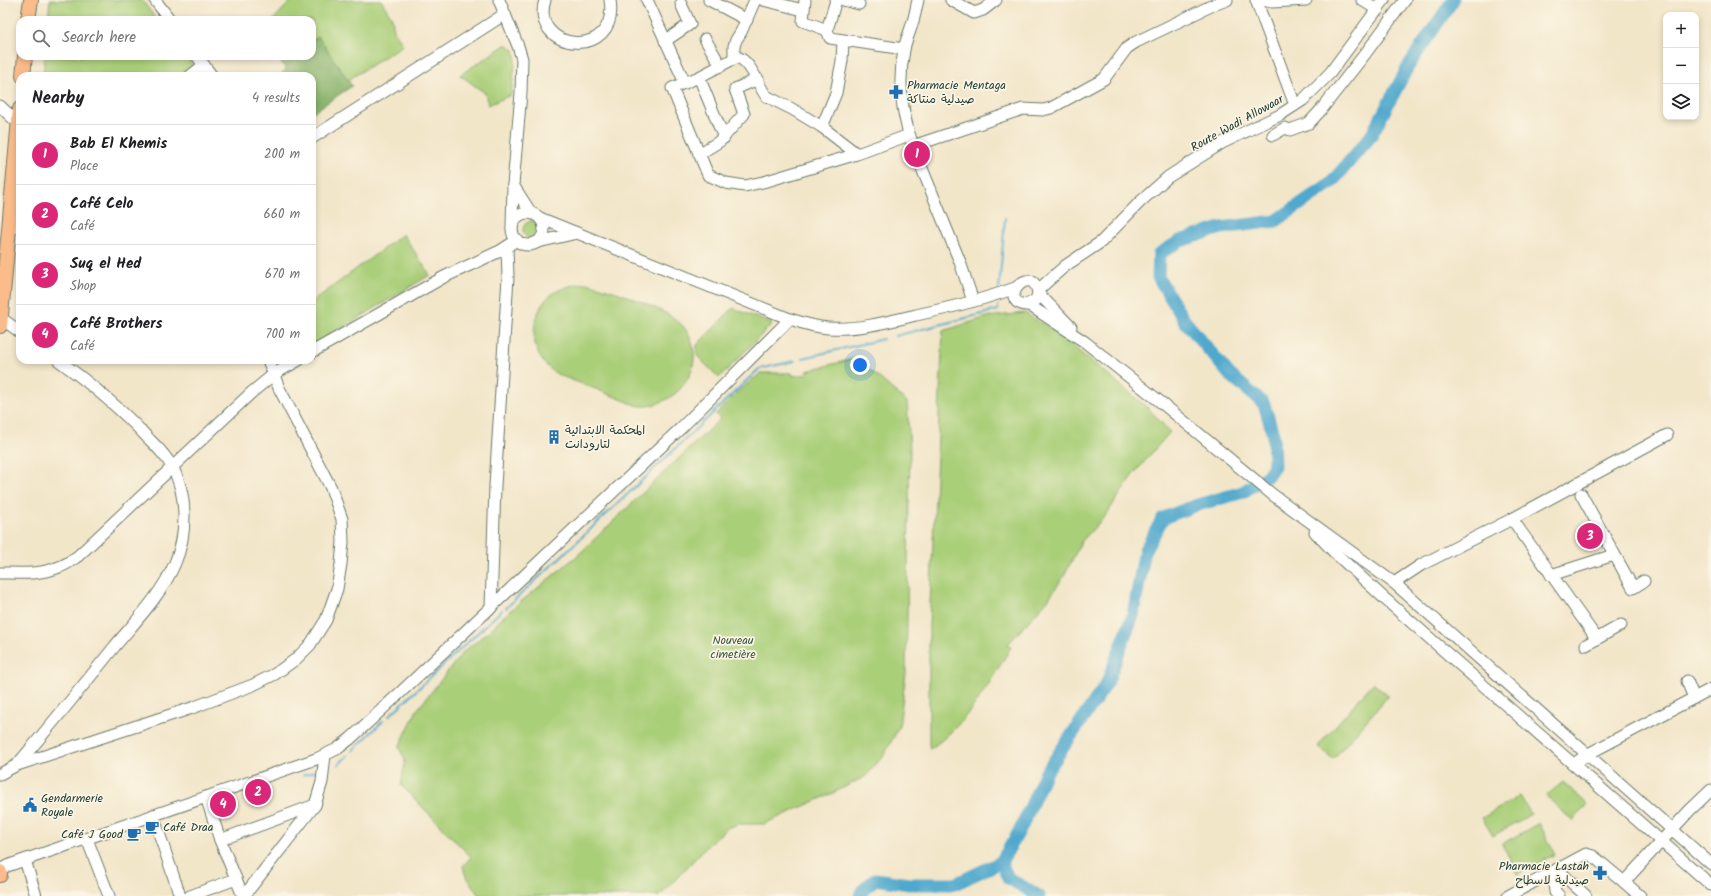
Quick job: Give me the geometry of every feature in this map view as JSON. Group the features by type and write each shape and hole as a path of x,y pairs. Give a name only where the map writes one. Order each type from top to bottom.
{"main road":[{"path":"29,16 31,0"},
{"path":"23,72 25,60"},
{"path":"0,322 16,160"}],"street":[{"path":"155,0 167,16"},
{"path":"499,0 522,59 513,185 512,227 514,236 517,240 528,244 577,233"},
{"path":"544,0 544,17 548,28 557,37 567,42 579,43 591,40 601,34 608,24 611,13 610,0"},
{"path":"647,0 685,82"},
{"path":"709,0 746,20"},
{"path":"734,59 734,46 755,0"},
{"path":"763,0 804,5 803,21 827,30"},
{"path":"836,0 827,30 830,38 904,49"},
{"path":"843,0 859,4"},
{"path":"918,0 904,49 902,104 909,135 915,152 960,262 974,301"},
{"path":"951,0 974,13 983,10 996,0"},
{"path":"915,152 1023,109 1043,110 1051,108 1104,79 1127,48 1131,45 1213,5 1228,0"},
{"path":"1256,0 1295,105"},
{"path":"1262,0 1272,2 1306,0"},
{"path":"1362,0 1378,10"},
{"name":"Route Wadi Allowaar","path":"1038,291 1066,266 1100,242 1140,202 1168,177 1222,144 1280,115 1302,100 1330,73 1384,0"},
{"path":"1273,135 1285,128 1290,130 1309,123 1322,110 1405,0"},
{"path":"665,41 690,24 681,4"},
{"path":"316,135 504,14"},
{"path":"705,39 721,66"},
{"path":"822,127 836,93 842,61 843,41"},
{"path":"857,154 822,127 792,109 766,96 758,79 743,59 737,57 699,77 672,88 706,173 710,177 737,186 746,186 767,181 857,154 909,135"},
{"path":"200,60 208,72"},
{"path":"196,72 204,66"},
{"path":"699,77 724,138"},
{"path":"699,154 714,146 724,138 744,113 735,89 758,79"},
{"path":"0,106 16,121"},
{"path":"513,185 544,230 538,240 533,243"},
{"path":"512,227 518,216 524,213 535,216 790,319 812,326 828,328 846,328 882,323 990,298 1015,288 1021,282 1029,281 1034,284 1038,291 1085,342"},
{"path":"316,350 444,277 507,247 517,240"},
{"path":"491,608 495,486 508,276 507,247"},
{"name":"Route Wadi Allowaar","path":"1029,281 1066,266"},
{"path":"1015,288 1014,296 1017,300 1024,305 1029,305 1085,342 1273,495 1394,583 1711,864"},
{"path":"1029,305 1036,300 1038,291"},
{"path":"990,298 1017,300"},
{"path":"0,872 25,860 326,755 350,739 681,428 790,319"},
{"path":"0,322 16,330"},
{"path":"17,765 142,614 167,579 182,544 184,523 182,500 178,480 172,467 147,437 108,399 63,364"},
{"path":"0,774 17,765 192,708 253,685 285,667 296,659 310,645 326,620 336,589 341,564 343,542 342,519 331,488 282,394 270,364"},
{"path":"0,573 32,573 46,571 59,568 78,556 251,393 274,374 292,364"},
{"path":"1394,583 1421,565 1512,519 1667,434"},
{"path":"1581,494 1633,588 1644,581"},
{"path":"1303,518 1334,552 1385,599 1711,885"},
{"path":"1512,519 1597,639"},
{"path":"1551,575 1614,555"},
{"path":"1586,645 1621,625"},
{"path":"1686,682 1694,698"},
{"path":"1574,764 1588,754 1711,689"},
{"path":"206,797 220,840 244,896 315,805 322,782 326,755"},
{"path":"1624,882 1690,810 1711,790"},
{"path":"220,840 315,805"},
{"path":"153,815 180,896"},
{"path":"87,839 109,896"},
{"path":"1508,896 1559,871 1583,855 1589,854 1640,896"},
{"path":"25,860 36,896"},
{"path":"1559,871 1554,882 1555,892 1559,896"},
{"path":"1559,871 1586,896"},
{"path":"190,896 236,879"}],"green space":[{"path":"50,0 142,0 154,16 48,16"},
{"path":"292,0 381,0 392,18 394,30 403,45 348,80 318,37 316,38 316,16 277,16"},
{"path":"318,37 352,86 316,110 316,72 283,72 286,69 279,60 316,60 316,38"},
{"path":"505,45 508,45 514,50 516,56 511,95 488,105 485,93 460,75"},
{"path":"45,60 188,60 193,66 186,72 43,72"},
{"path":"528,221 536,221 541,226 539,237 536,239 528,239 523,234 523,226"},
{"path":"403,234 430,275 316,344 316,299"},
{"path":"586,283 608,289 652,306 675,319 682,325 689,336 693,347 694,359 692,370 680,389 659,403 646,406 636,405 561,376 549,368 539,354 534,337 534,329 539,311 547,298 558,290 572,285"},
{"path":"733,308 772,324 719,378 697,356 697,345"},
{"path":"1025,313 1058,334 1147,407 1170,432 1132,476 1106,515 1081,542 1064,576 1047,601 1008,644 1011,647 976,702 955,728 930,749 929,625 943,331 987,317"},
{"name":"Nouveau cimetière","path":"856,358 907,402 910,450 906,672 899,727 884,755 866,776 833,793 764,824 739,824 727,828 706,847 660,896 479,896 465,874 463,866 471,857 401,785 405,760 399,747 417,710 464,651 488,632 507,613 578,555 720,419 716,414 740,390 761,373 792,373 793,376 807,374 807,371"},
{"path":"1373,683 1388,696 1333,759 1318,746"},
{"path":"1563,782 1587,804 1573,821 1546,796"},
{"path":"1520,796 1531,814 1493,836 1482,818"},
{"path":"1539,823 1555,854 1518,874 1502,844"}],"waterway":[{"path":"860,896 862,891 875,879 909,884 955,884 1001,862 1021,828 1045,774 1107,683 1133,615 1145,550 1163,518 1194,506 1243,492 1267,476 1274,466 1273,434 1264,404 1229,374 1184,320 1158,277 1159,254 1180,241 1221,228 1276,221 1332,182 1371,136 1409,65 1453,0"},
{"path":"999,289 1005,218"},
{"path":"895,336 998,310 998,306"},
{"path":"803,358 883,339"},
{"path":"506,608 759,369 795,361"},
{"path":"389,716 502,610"},
{"path":"352,751 383,721"},
{"path":"338,765 348,755"},
{"path":"303,775 319,770"},
{"path":"1001,862 1008,878 1039,896"}],"place":[{"name":"Pharmacie Mentaga صيدلية منتاكة","path":"896,92"},
{"name":"Bab El Khemis","path":"917,154"},
{"name":"المحكمة الابتدائية لتارودانت","path":"554,437"},
{"name":"Suq el Hed","path":"1590,536"},
{"name":"Café Celo","path":"258,792"},
{"name":"Café Brothers","path":"223,804"},
{"name":"Gendarmerie Royale","path":"30,805"},
{"name":"Café Draa","path":"152,827"},
{"name":"Café J Good","path":"134,834"},
{"name":"Pharmacie Lastah صيدلية لاسطاح","path":"1600,873"}]}
